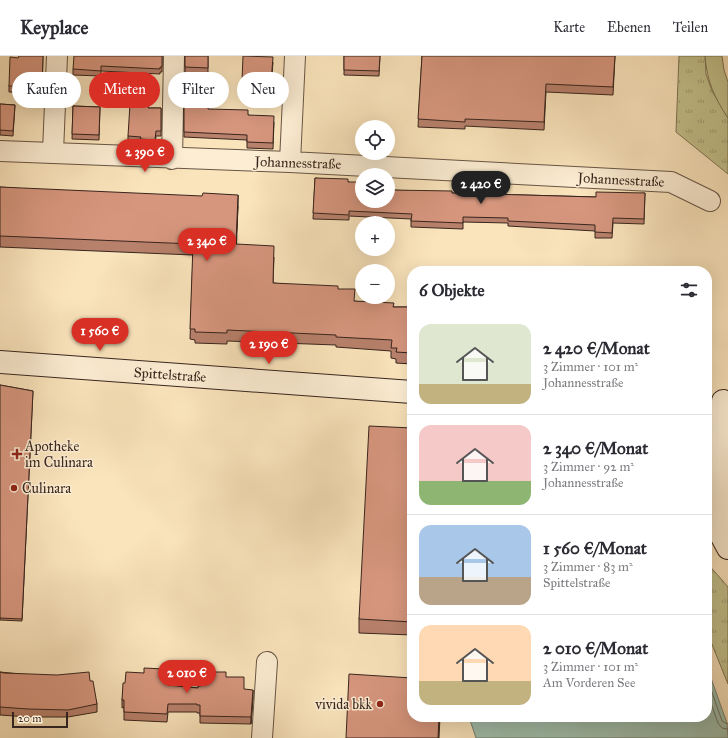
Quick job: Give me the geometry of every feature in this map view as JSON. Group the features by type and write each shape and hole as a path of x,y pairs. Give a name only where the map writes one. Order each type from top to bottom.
{"main road":[{"name":"Spittelstraße","path":"0,362 407,392"},
{"path":"719,401 718,471 728,532"},
{"path":"712,518 728,548"}],"street":[{"path":"53,152 57,56"},
{"path":"172,159 174,56"},
{"path":"290,162 295,56"},
{"name":"Johannesstraße","path":"0,151 53,152 172,159 290,162 671,182 710,202"},
{"path":"262,738 266,662"}],"green space":[{"path":"679,56 705,56 706,74 712,91 728,118 728,174 676,132"},
{"path":"705,56 722,56 728,82 728,118 709,81"},
{"path":"712,569 728,587 728,684 712,644"}],"water":[{"path":"712,681 727,723 728,738 476,738 471,722 712,722"}],"building":[{"path":"19,56 43,56 42,72 12,72 12,86 9,86 10,57 18,58"},
{"path":"74,56 162,56 162,67 160,67 160,69 101,66 101,71 73,69"},
{"path":"185,56 208,56 208,68 185,67"},
{"path":"243,56 273,57 272,72 242,72"},
{"path":"344,56 380,56 379,71 344,70"},
{"path":"422,56 615,56 613,87 546,84 544,122 465,119 465,122 418,119"},
{"path":"0,104 12,105 12,108 15,108 13,131 0,130"},
{"path":"81,106 100,108 99,135 72,134 73,108 81,108"},
{"path":"130,108 161,108 161,131 156,131 155,140 140,139 141,137 128,136"},
{"path":"184,108 248,110 248,115 274,116 273,143 247,142 247,135 184,132"},
{"path":"315,178 348,179 348,182 355,182 355,208 395,208 395,190 596,197 596,192 645,193 644,219 613,218 612,233 595,232 595,225 508,221 508,218 463,217 463,223 411,221 412,214 349,211 349,215 313,213"},
{"path":"0,187 202,196 203,193 238,195 236,244 274,246 273,283 338,286 338,289 355,289 355,304 394,304 393,307 407,307 407,353 396,352 397,348 391,348 392,340 336,337 336,335 227,330 227,333 195,332 195,329 190,329 193,244 0,236"},
{"name":"Culinara","path":"0,385 33,391 22,619 0,618"},
{"path":"369,426 407,428 407,622 359,619"},
{"path":"144,668 164,669 164,676 169,676 168,685 198,688 198,686 201,686 201,677 205,677 206,672 226,672 226,677 244,677 244,689 253,690 251,717 200,716 200,705 197,704 168,704 167,714 124,712 124,700 122,700 123,683 125,683 126,672 144,673"},
{"path":"0,672 57,675 89,672 90,681 93,681 97,704 68,710 0,707"},
{"name":"vivida bkk","path":"349,674 407,678 407,722 439,722 438,738 346,738"}],"place":[{"name":"Apotheke im Culinara","path":"17,454"},
{"name":"Culinara","path":"14,488"},
{"name":"vivida bkk","path":"380,704"}]}
